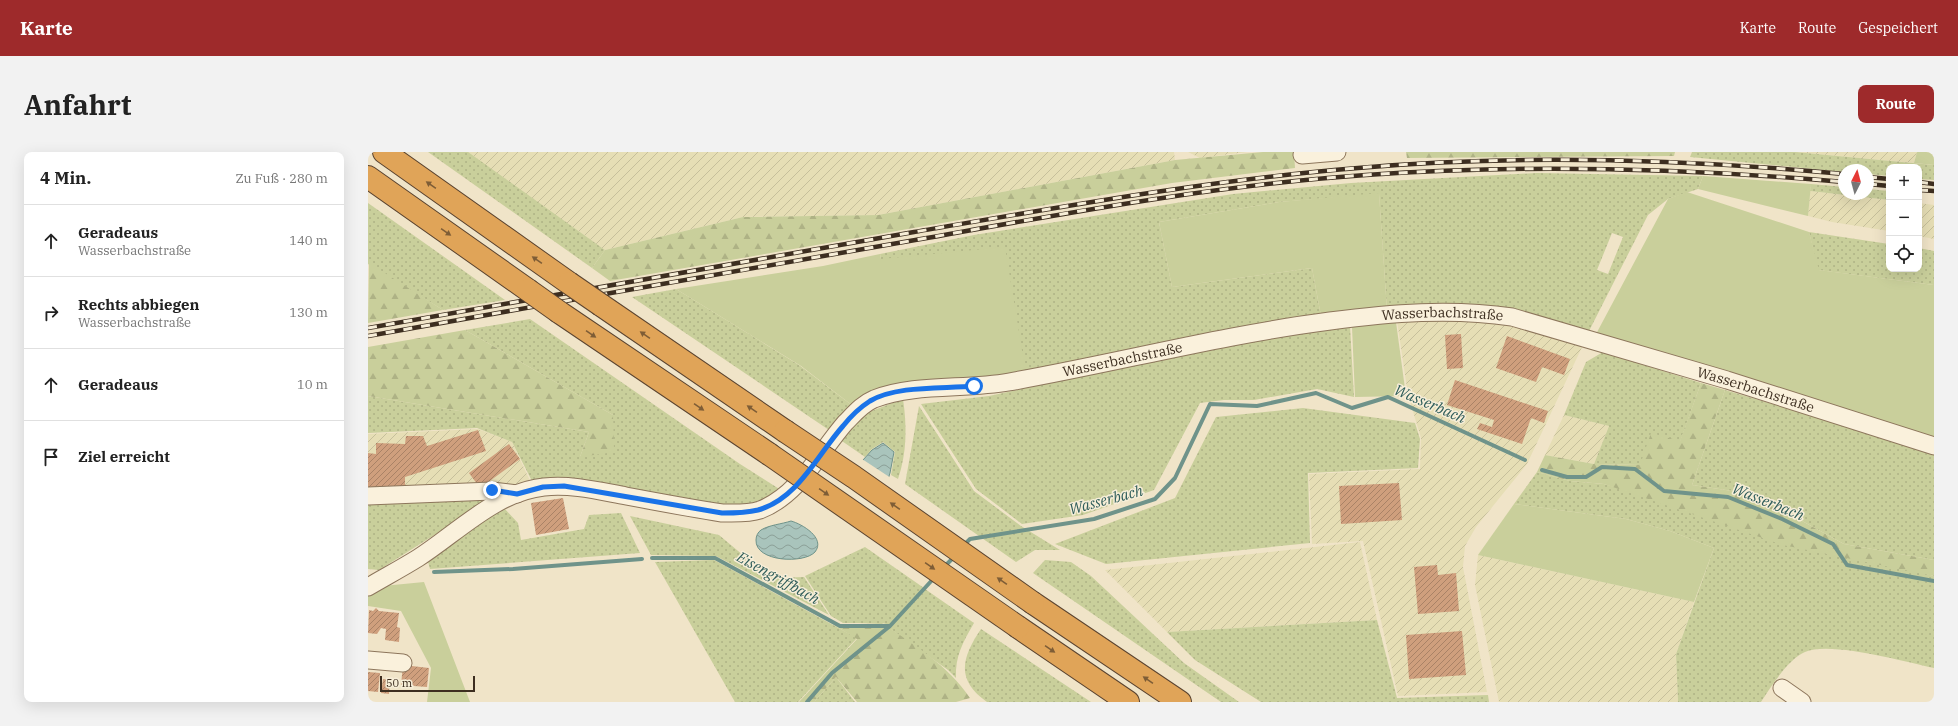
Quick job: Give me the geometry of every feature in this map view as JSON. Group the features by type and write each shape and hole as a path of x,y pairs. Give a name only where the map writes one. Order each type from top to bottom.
{"highway":[{"path":"384,152 569,283 1180,702"},
{"path":"368,177 558,312 769,454 1128,702"}],"street":[{"path":"1302,155 1338,152"},
{"name":"Wasserbachstraße","path":"368,587 418,558 483,512 517,494 543,487 564,486 722,513 742,513 759,510 782,498 805,476 832,438 859,408 872,400 889,394 911,390 1007,382 1239,335 1294,326 1378,316 1444,311 1479,312 1512,316 1727,380 1934,446"},
{"path":"368,496 492,490 517,494"},
{"path":"368,660 403,663"},
{"path":"1782,688 1802,702"}],"shaded area":[{"path":"466,152 1174,152 1175,160 878,215 743,217 605,250"},
{"path":"1188,152 1247,152 1200,158"},
{"path":"1795,152 1917,152 1914,163"},
{"path":"1810,191 1838,194 1838,200 1874,200 1874,198 1886,200 1886,231 1832,222 1808,216"},
{"path":"1922,203 1934,205 1934,239 1922,237"},
{"path":"1468,319 1520,326 1583,345 1527,464 1476,527 1465,546 1463,567 1487,692 1398,696 1363,541 1312,544 1309,474 1420,469 1421,438 1408,395 1397,321"},
{"path":"1564,415 1609,426 1594,464 1545,455"},
{"path":"478,429 512,442 531,483 491,500 368,498 368,434"},
{"path":"1360,542 1377,620 1167,632 1105,570"},
{"path":"1478,555 1694,602 1676,654 1678,702 1499,702 1475,585"}],"green space":[{"path":"428,152 468,152 605,250 592,268"},
{"path":"1263,152 1294,152 1295,168 1172,183 610,281 592,268 605,250 743,217 878,215 1175,160"},
{"path":"1406,152 1675,152 1674,156 1407,158"},
{"path":"1692,152 1795,152 1934,165 1934,180 1922,179 1922,164 1886,164 1886,176 1874,175 1874,164 1838,164 1838,171 1690,157"},
{"path":"1917,152 1934,152 1934,165 1914,163"},
{"path":"1537,173 1703,176 1698,189 1668,199 1648,215 1588,333 1387,310 1379,194 1279,202 1159,222 1172,287 1312,268 1321,316 1026,375 881,259 880,254 974,235 1233,194 1351,183","holes":["1612,233 1623,237 1608,274 1597,270"]},
{"path":"1703,176 1811,184 1808,216 1698,189"},
{"path":"1811,184 1838,186 1838,194 1810,191"},
{"path":"1874,190 1886,191 1886,200 1874,198"},
{"path":"1687,192 1809,232 1819,270 1934,285 1934,441 1595,336 1668,199"},
{"path":"1379,193 1387,310 1321,316 1312,268 1172,287 1159,222 1279,202"},
{"path":"368,203 505,300 443,310 368,264"},
{"path":"1809,232 1886,244 1886,272 1922,272 1922,249 1934,251 1934,285 1818,270"},
{"path":"1005,247 1026,375 853,406 801,366 676,289 823,266 880,254 881,259"},
{"path":"369,263 443,310 368,323"},
{"path":"676,289 799,365 853,406 829,430 632,297"},
{"path":"530,319 740,464 784,492 743,510 532,481 512,442 477,428 368,433 368,396 589,432 580,457 613,415 465,330"},
{"path":"1396,322 1406,396 1355,397 1352,327"},
{"path":"1350,326 1354,397 1317,389 1254,400 1224,400 1200,403 1154,490 1083,515 1022,524 976,489 921,404 989,396 1270,335"},
{"path":"465,330 613,415 614,452 580,457 589,432 368,396 368,347"},
{"path":"1603,352 1701,383 1680,442 1640,465 1594,464 1609,426 1564,415 1586,362"},
{"path":"1701,383 1725,390 1692,485 1753,494 1844,544 1934,560 1934,576 1783,545 1604,484 1570,481 1537,472 1545,455 1594,464 1640,465 1651,433 1680,441"},
{"path":"1725,390 1934,452 1934,560 1844,544 1753,494 1692,485"},
{"path":"903,399 905,449 898,479 891,475 895,452 883,442 872,449 865,457 839,439 861,415"},
{"path":"919,406 974,491 1021,526 1060,550 1035,550 1016,562 905,484"},
{"path":"1303,408 1415,423 1420,439 1418,468 1308,473 1310,543 1106,564 1055,544 1175,498 1216,417"},
{"path":"1537,472 1570,481 1604,484 1934,576 1934,668 1887,657 1832,649 1817,649 1805,652 1792,661 1780,674 1761,702 1678,702 1676,654 1714,548 1670,531 1626,519 1514,504"},
{"path":"368,500 488,501 379,570 368,569"},
{"path":"1514,504 1626,519 1670,531 1714,548 1694,602 1478,555"},
{"path":"504,508 518,523 521,540 584,529 589,515 621,513 640,553 430,569 427,558"},
{"path":"630,516 719,535 756,566 775,578 804,577 829,615 716,556 651,555"},
{"path":"865,547 924,588 890,625 882,623 843,623 831,616 805,576"},
{"path":"714,560 857,638 798,702 735,702 655,562"},
{"path":"1045,560 1071,562 1091,576 1184,663 1239,702 1221,702 1033,573"},
{"path":"424,582 470,702 427,702 431,668 401,611 368,606 368,594 383,586"},
{"path":"925,589 974,623 960,649 956,678 948,670 889,628"},
{"path":"1377,620 1397,698 1488,695 1489,702 1261,702 1195,660 1167,632"},
{"path":"882,623 930,656 951,675 970,698 956,702 857,702 836,677 814,702 799,702 857,639 834,625"},
{"path":"981,629 1091,702 987,702 977,694 970,685 966,677 965,668 969,649"},
{"path":"836,677 855,702 814,702"}],"water":[{"path":"883,443 894,452 885,489 863,460 872,450"},
{"path":"791,521 806,528 815,537 818,547 815,552 809,556 791,559 771,557 763,553 758,547 756,540 757,534 764,528"}],"pier":[{"path":"862,459 891,478 887,490 879,500 868,504 853,491 854,475"}],"building":[{"path":"1461,334 1463,368 1447,369 1445,335"},
{"path":"1507,336 1570,359 1564,375 1542,367 1536,382 1496,368"},
{"path":"1455,380 1548,411 1544,423 1531,418 1522,444 1477,429 1480,423 1492,427 1494,420 1447,405"},
{"path":"478,430 486,451 405,477 405,493 368,492 368,453 376,454 376,443 405,444 406,436 423,436 427,446"},
{"path":"509,444 520,459 480,488 469,473"},
{"path":"1399,483 1402,520 1341,524 1339,486"},
{"path":"563,498 569,529 536,535 531,503"},
{"path":"1437,565 1438,575 1456,573 1459,611 1418,614 1414,567"},
{"path":"376,608 379,611 399,613 397,627 400,628 399,642 385,640 386,629 381,628 377,634 368,633 369,610 373,611"},
{"path":"1462,631 1466,675 1409,679 1406,635"},
{"path":"403,665 429,668 427,687 401,685"},
{"path":"368,672 380,673 378,692 368,691"},
{"path":"383,679 390,680 389,694 381,693"}],"waterway":[{"name":"Wasserbach","path":"963,546 970,539 1094,519 1155,499 1175,478 1210,404 1257,406 1316,393 1352,408 1388,397 1525,460"},
{"name":"Wasserbach","path":"1542,470 1567,477 1586,477 1602,467 1635,469 1664,491 1728,497 1782,519 1833,544 1847,565 1934,581"},
{"name":"Wasserbach","path":"943,568 955,556"},
{"name":"Eisengriffbach","path":"652,558 715,558 840,626 889,626"},
{"name":"Eisengriffbach","path":"434,572 513,569 642,559"},
{"name":"Wasserbach","path":"807,702 832,673 890,626 934,578"}],"railway":[{"path":"368,328 1080,204 1191,187 1302,173 1358,168 1480,161 1601,160 1723,165 1838,174"},
{"path":"368,336 1087,210 1198,193 1310,180 1366,175 1485,169 1605,169 1724,173 1838,182"},
{"path":"1874,178 1886,179"},
{"path":"1922,182 1934,184"},
{"path":"1874,185 1886,186"},
{"path":"1922,190 1934,191"}],"route":[{"path":"492,490 517,494 543,487 564,486 590,489 722,513 742,513 759,510 782,498 805,476 832,438 859,408 872,400 889,394 911,390 974,386"}]}
